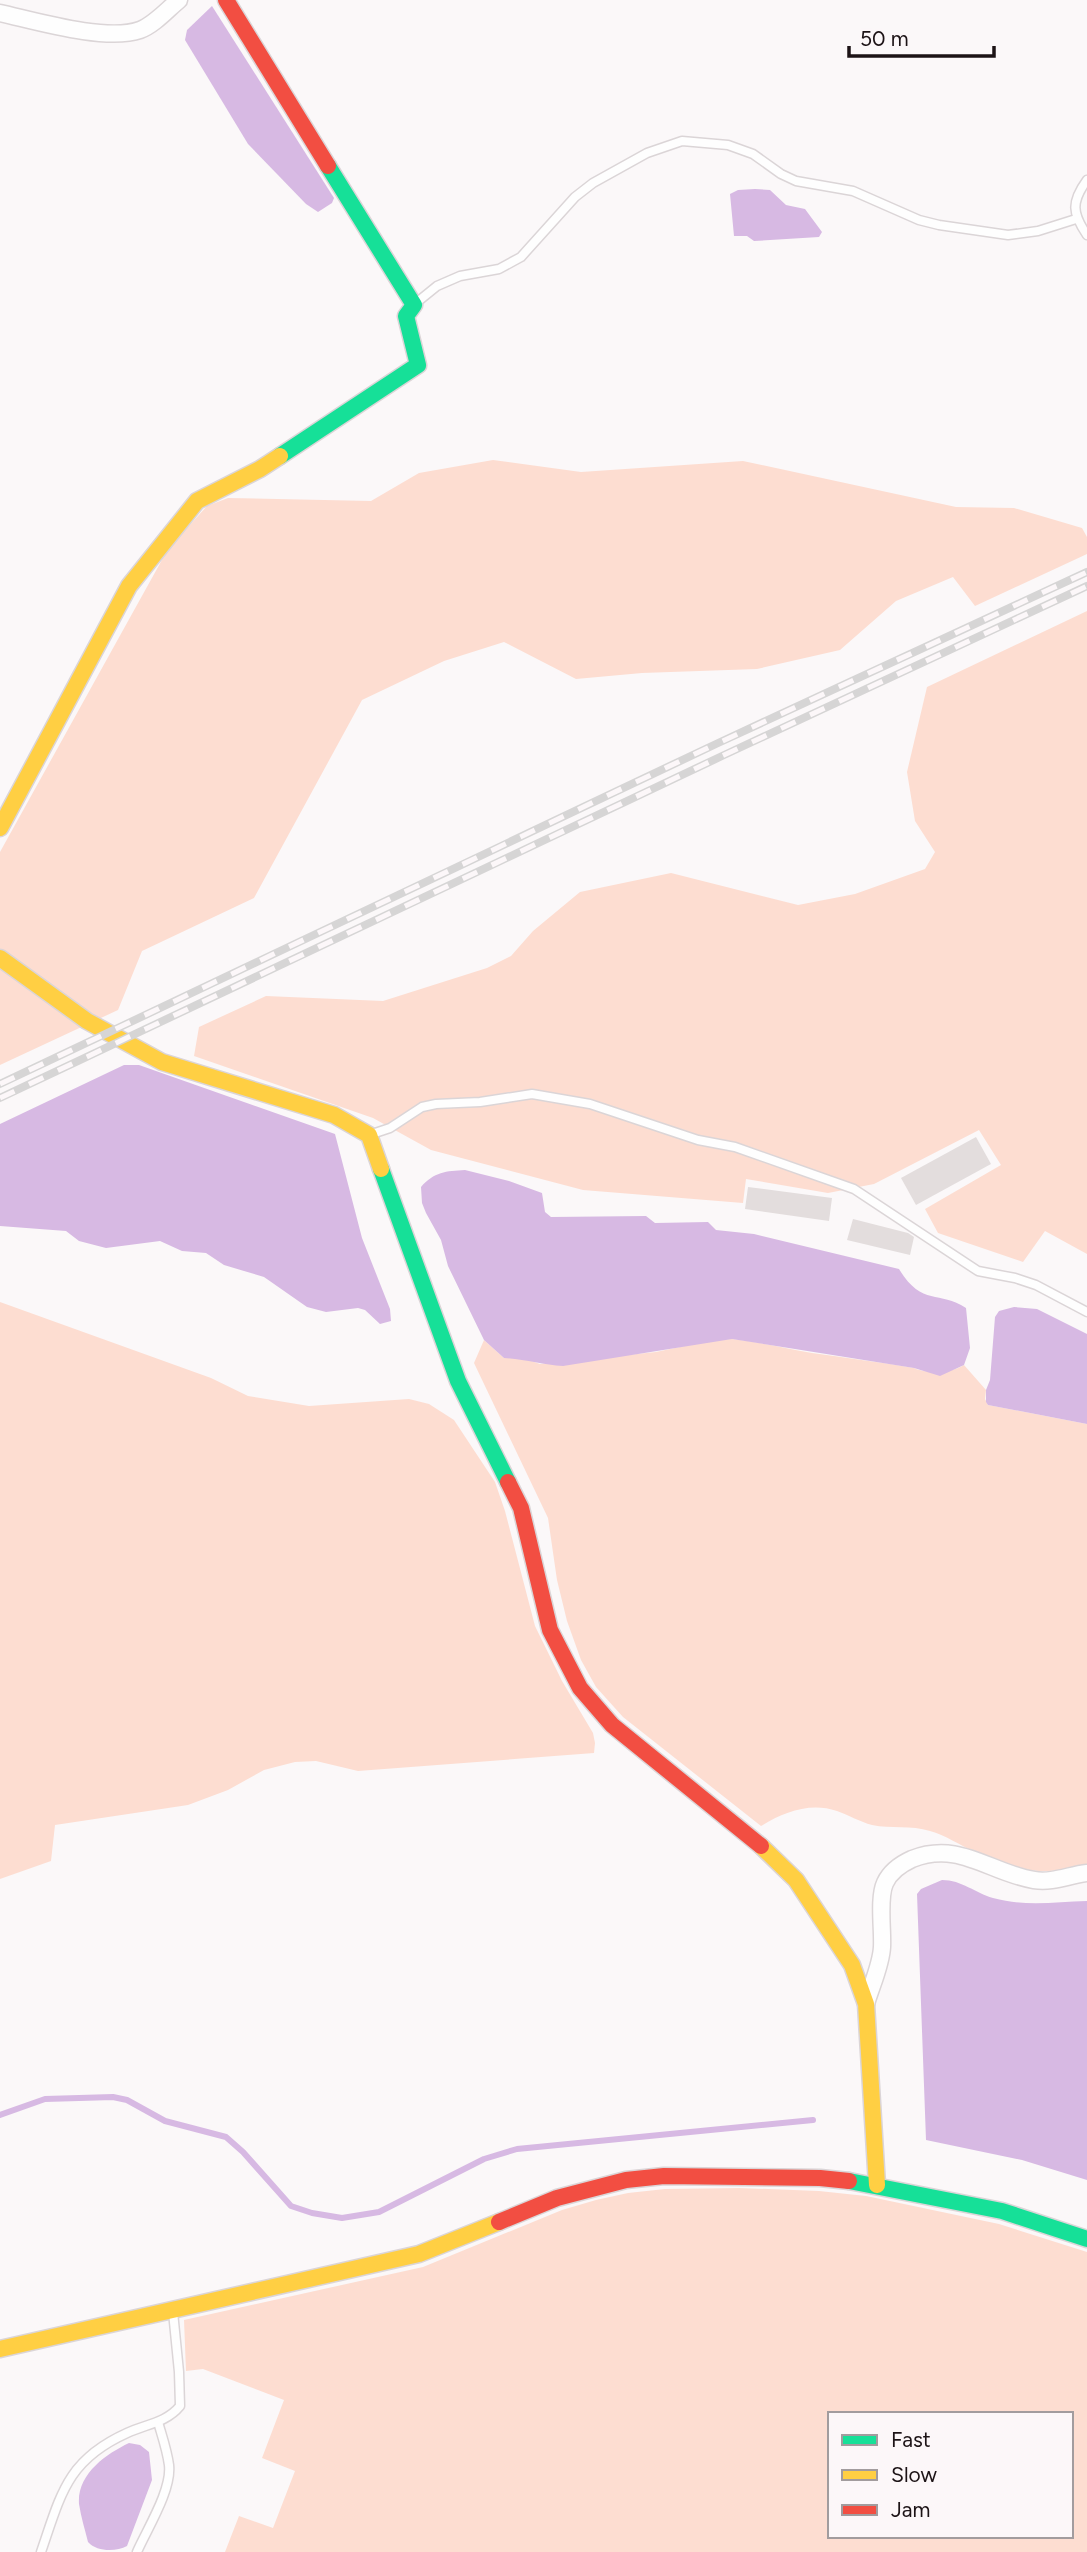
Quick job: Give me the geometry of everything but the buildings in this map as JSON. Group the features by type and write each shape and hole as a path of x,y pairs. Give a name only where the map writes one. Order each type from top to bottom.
{"street":[{"path":"0,13 77,30 127,33 143,29 179,0"},
{"path":"0,828 128,586 197,501 260,469 418,365 406,316 414,305 226,0"},
{"path":"0,958 87,1021 162,1062 334,1115 369,1135 458,1381 521,1508 550,1630 580,1688 612,1725 770,1853 796,1880 852,1965 866,2004 877,2185"},
{"path":"866,2004 882,1950 883,1886 889,1876 907,1861 936,1852 951,1852 1012,1876 1038,1881 1087,1873"},
{"path":"0,2349 419,2254 557,2198 626,2180 664,2176 820,2178 877,2185 1002,2211 1087,2239"}],"lane":[{"path":"414,305 437,286 460,276 499,269 521,257 575,197 593,183 647,153 682,141 728,145 753,154 796,181 853,191 919,220 939,225 1009,235 1045,229 1076,219"},
{"path":"1087,180 1074,202 1076,219 1087,236"},
{"path":"369,1135 390,1128 422,1107 436,1104 480,1102 539,1094 590,1104 698,1140 735,1147 854,1189 978,1271 1036,1285 1087,1312"},
{"path":"41,2552 58,2502 80,2463 111,2440 167,2418 180,2406 173,2309"},
{"path":"137,2552 168,2477 169,2466 158,2422"}],"shaded area":[{"path":"212,6 334,198 332,203 318,212 306,204 248,144 185,40 187,30"},
{"path":"738,190 770,190 786,205 805,209 822,232 819,237 754,241 747,236 734,236 730,194"},
{"path":"493,460 581,472 743,461 956,507 1014,508 1082,528 1087,537 1087,554 975,606 953,577 896,601 840,650 757,669 642,673 576,679 504,642 444,661 362,700 254,898 142,951 118,1010 0,1065 0,852 168,549 207,506 228,498 371,501 419,473"},
{"path":"1087,611 1087,1254 1045,1231 1023,1262 938,1233 925,1209 1001,1165 979,1130 874,1184 828,1193 746,1179 743,1203 583,1190 431,1150 373,1118 194,1056 199,1027 266,996 383,1001 487,968 511,956 533,931 580,892 671,873 798,905 855,894 925,869 935,852 915,821 907,772 927,687"},
{"path":"124,1065 139,1065 335,1134 362,1238 390,1309 391,1321 380,1324 365,1310 358,1308 326,1312 307,1307 264,1277 224,1265 206,1253 182,1251 160,1241 106,1248 79,1241 66,1231 0,1226 0,1124"},
{"path":"465,1170 542,1193 545,1212 551,1217 646,1216 655,1223 708,1222 716,1230 754,1234 899,1269 915,1289 966,1308 970,1348 964,1365 940,1376 914,1368 732,1339 563,1366 504,1358 484,1340 448,1266 441,1240 422,1203 421,1187 431,1178 446,1172"},
{"path":"0,1302 211,1378 248,1396 309,1406 409,1399 429,1404 454,1420 495,1482 535,1626 562,1681 593,1733 594,1753 358,1771 316,1761 295,1762 264,1770 228,1790 188,1805 55,1825 51,1861 0,1879"},
{"path":"1014,1307 1037,1309 1087,1334 1087,1424 988,1405 986,1402 995,1317 999,1311"},
{"path":"732,1339 925,1371 946,1371 964,1365 986,1390 985,1399 988,1405 1087,1424 1087,1867 1056,1871 1016,1868 989,1859 930,1831 872,1825 827,1808 797,1810 761,1826 623,1717 596,1687 581,1660 567,1621 557,1580 548,1518 474,1363 484,1340 504,1358 523,1358 540,1364 656,1352 713,1340"},
{"path":"942,1880 956,1882 986,1896 1005,1901 1087,1901 1087,2180 1022,2160 926,2140 917,1894 921,1889"},
{"path":"739,2188 866,2196 999,2224 1087,2252 1087,2552 225,2552 239,2516 273,2528 295,2471 262,2458 284,2400 203,2369 186,2371 184,2320 423,2267 562,2210 628,2193 665,2189"},
{"path":"129,2443 140,2445 149,2452 152,2480 127,2546 112,2550 101,2549 88,2542 79,2504 80,2493 88,2474 95,2466"}],"waterway":[{"path":"0,2115 45,2099 113,2097 127,2100 165,2121 226,2137 291,2206 342,2218 379,2212 484,2159 517,2149 813,2120"}],"railway":[{"path":"0,1084 716,744 1087,572"},
{"path":"0,1098 1087,586"}],"traffic: fast":[{"path":"280,456 418,365 406,316 414,305 328,166"},
{"path":"381,1169 458,1381 508,1482"},
{"path":"849,2181 1002,2211 1087,2239"}],"traffic: slow":[{"path":"0,828 129,586 197,501 280,456"},
{"path":"0,958 87,1021 162,1062 334,1115 369,1135 381,1169"},
{"path":"761,1846 796,1880 852,1965 866,2004 877,2185"},
{"path":"0,2349 419,2254 499,2222"}],"traffic: jam":[{"path":"226,0 328,166"},
{"path":"508,1482 521,1508 550,1630 580,1688 612,1725 761,1846"},
{"path":"499,2222 557,2198 626,2180 664,2176 820,2178 849,2181"}]}
